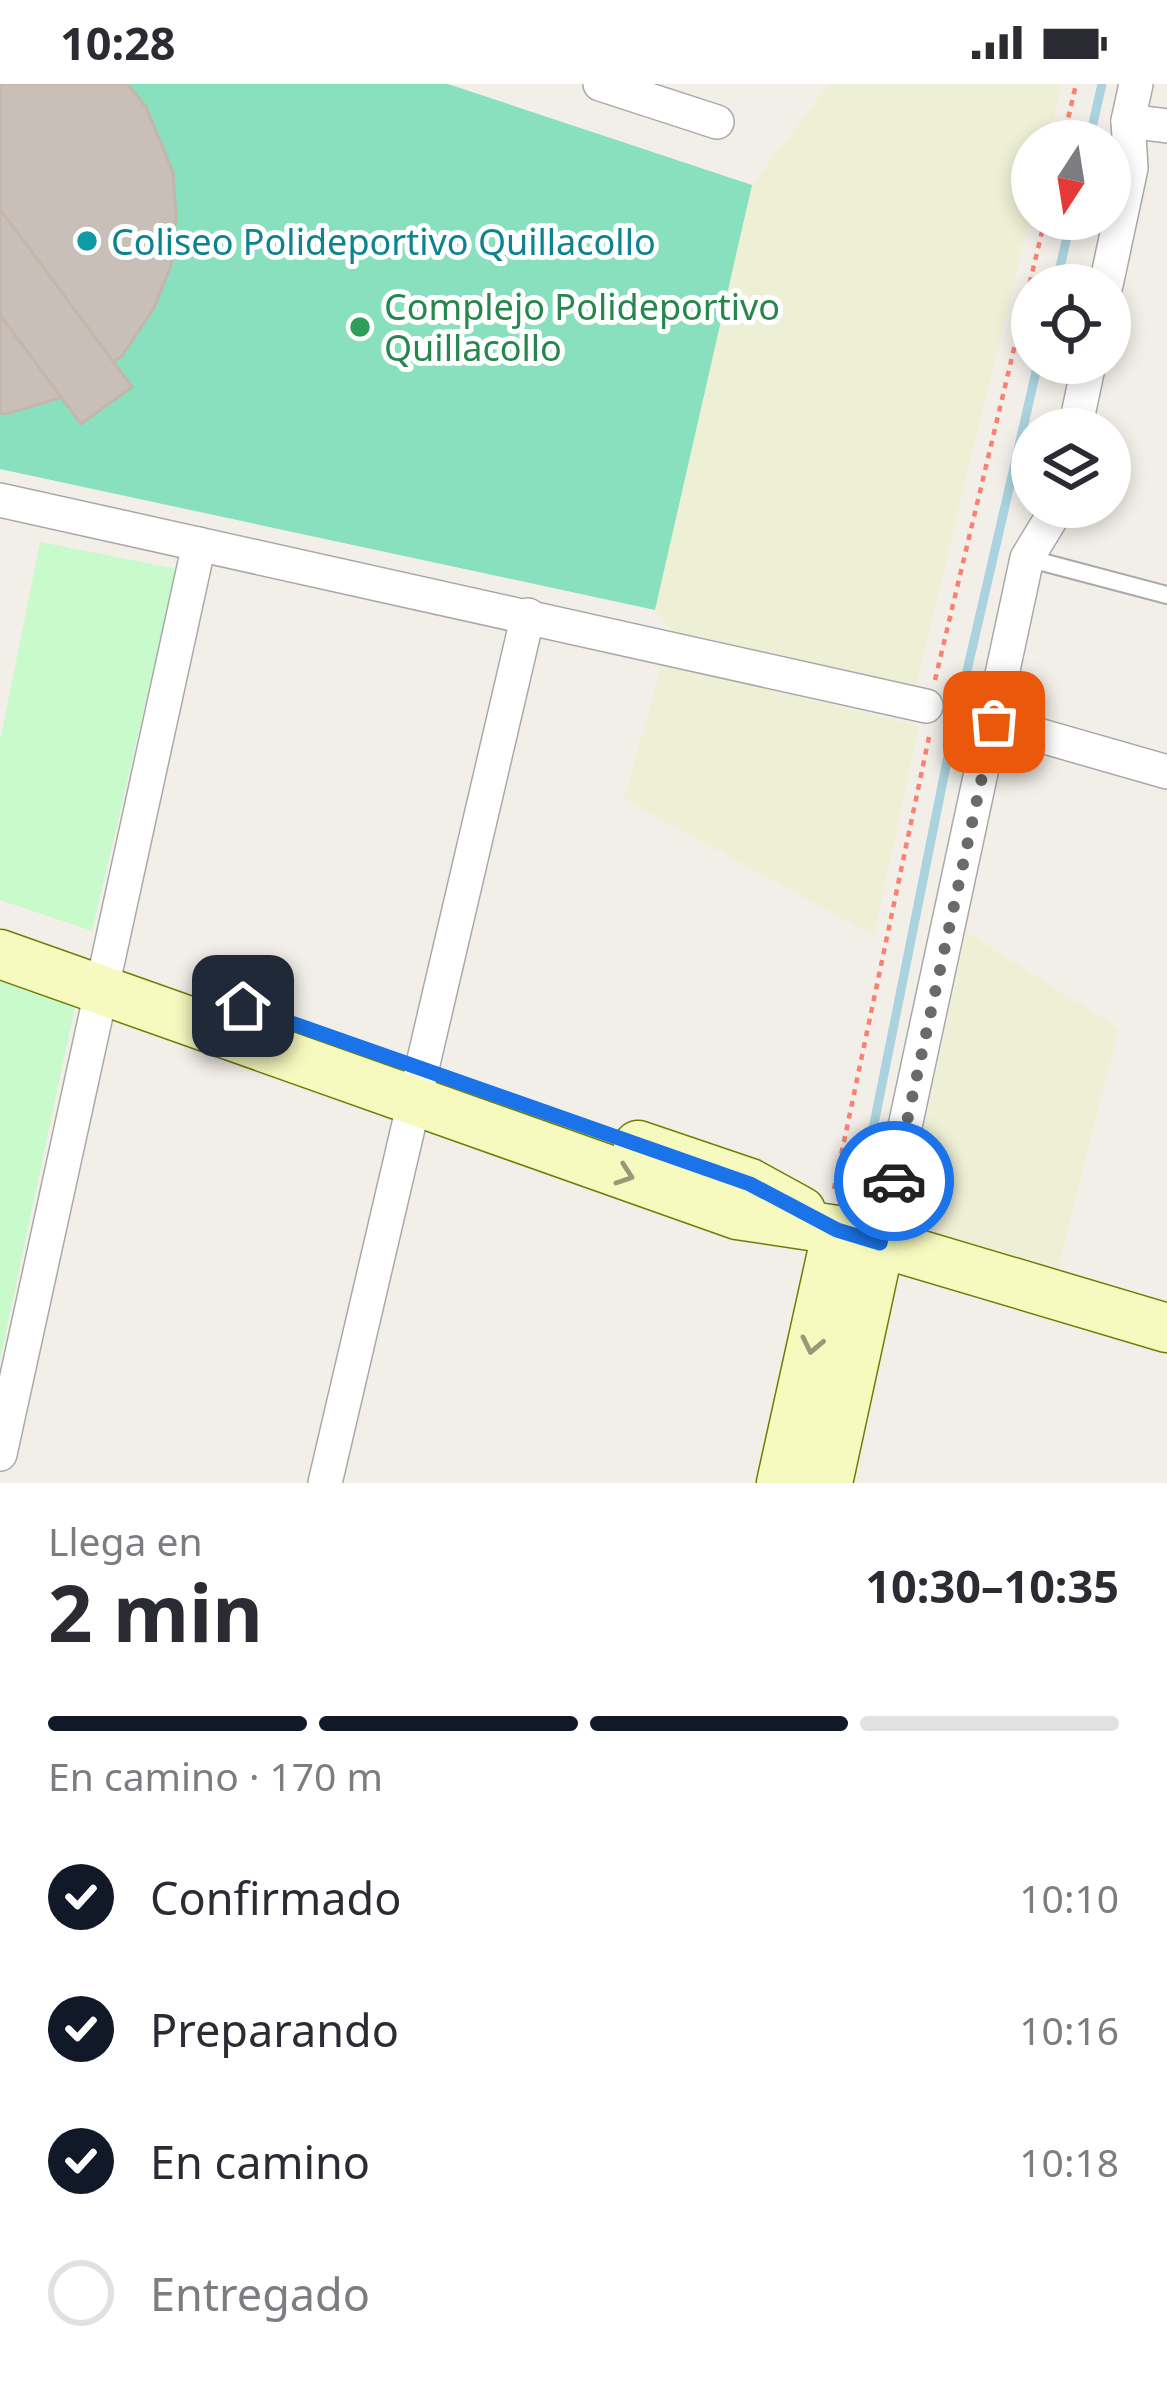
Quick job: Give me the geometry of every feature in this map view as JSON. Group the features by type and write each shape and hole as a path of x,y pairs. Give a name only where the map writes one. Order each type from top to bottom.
{"main road":[{"path":"0,920 106,973 418,1085 737,1215 859,1237 1167,1328"},
{"path":"0,954 106,973"},
{"path":"781,1483 859,1237"},
{"path":"828,1483 859,1237"}],"street":[{"path":"600,84 717,122"},
{"path":"1128,120 1136,84"},
{"path":"1131,121 1167,126"},
{"path":"0,500 926,706"},
{"path":"859,1237 994,722 1027,558 1045,528"},
{"path":"0,1454 199,544"},
{"path":"325,1483 528,615"},
{"path":"994,722 1167,772"}],"lane":[{"path":"1027,558 1167,595"}],"path":[{"path":"1068,120 1076,84"}],"green space":[{"name":"Complejo Polideportivo Quillacollo","path":"0,84 448,84 752,185 655,610 0,469"},
{"path":"829,84 1062,84 1053,120 1011,120 1011,240 1024,240 1018,264 1011,264 1011,294 915,689 672,631 655,610 752,185"},
{"path":"40,542 177,569 92,931 0,900 0,741"},
{"path":"662,664 919,726 874,936 624,799"},
{"path":"966,932 1119,1028 1058,1269 904,1224"},
{"path":"0,981 75,1006 0,1360"}],"building":[{"name":"Coliseo Polideportivo Quillacollo","path":"0,84 128,84 146,107 173,172 176,217 171,265 154,308 122,356 60,398 6,414 0,413"},
{"path":"0,209 132,387 81,424 0,315"}],"waterway":[{"path":"1094,120 1102,84"},
{"path":"1061,264 1066,240"},
{"path":"870,1199 868,1154 952,736 1033,384"}],"way so far":[{"path":"894,1181 994,722"}],"place":[{"name":"Coliseo Polideportivo Quillacollo","path":"87,241"},
{"name":"Complejo Polideportivo Quillacollo","path":"360,327"}],"route":[{"path":"243,1006 750,1184 837,1230 880,1243 894,1181"}]}
